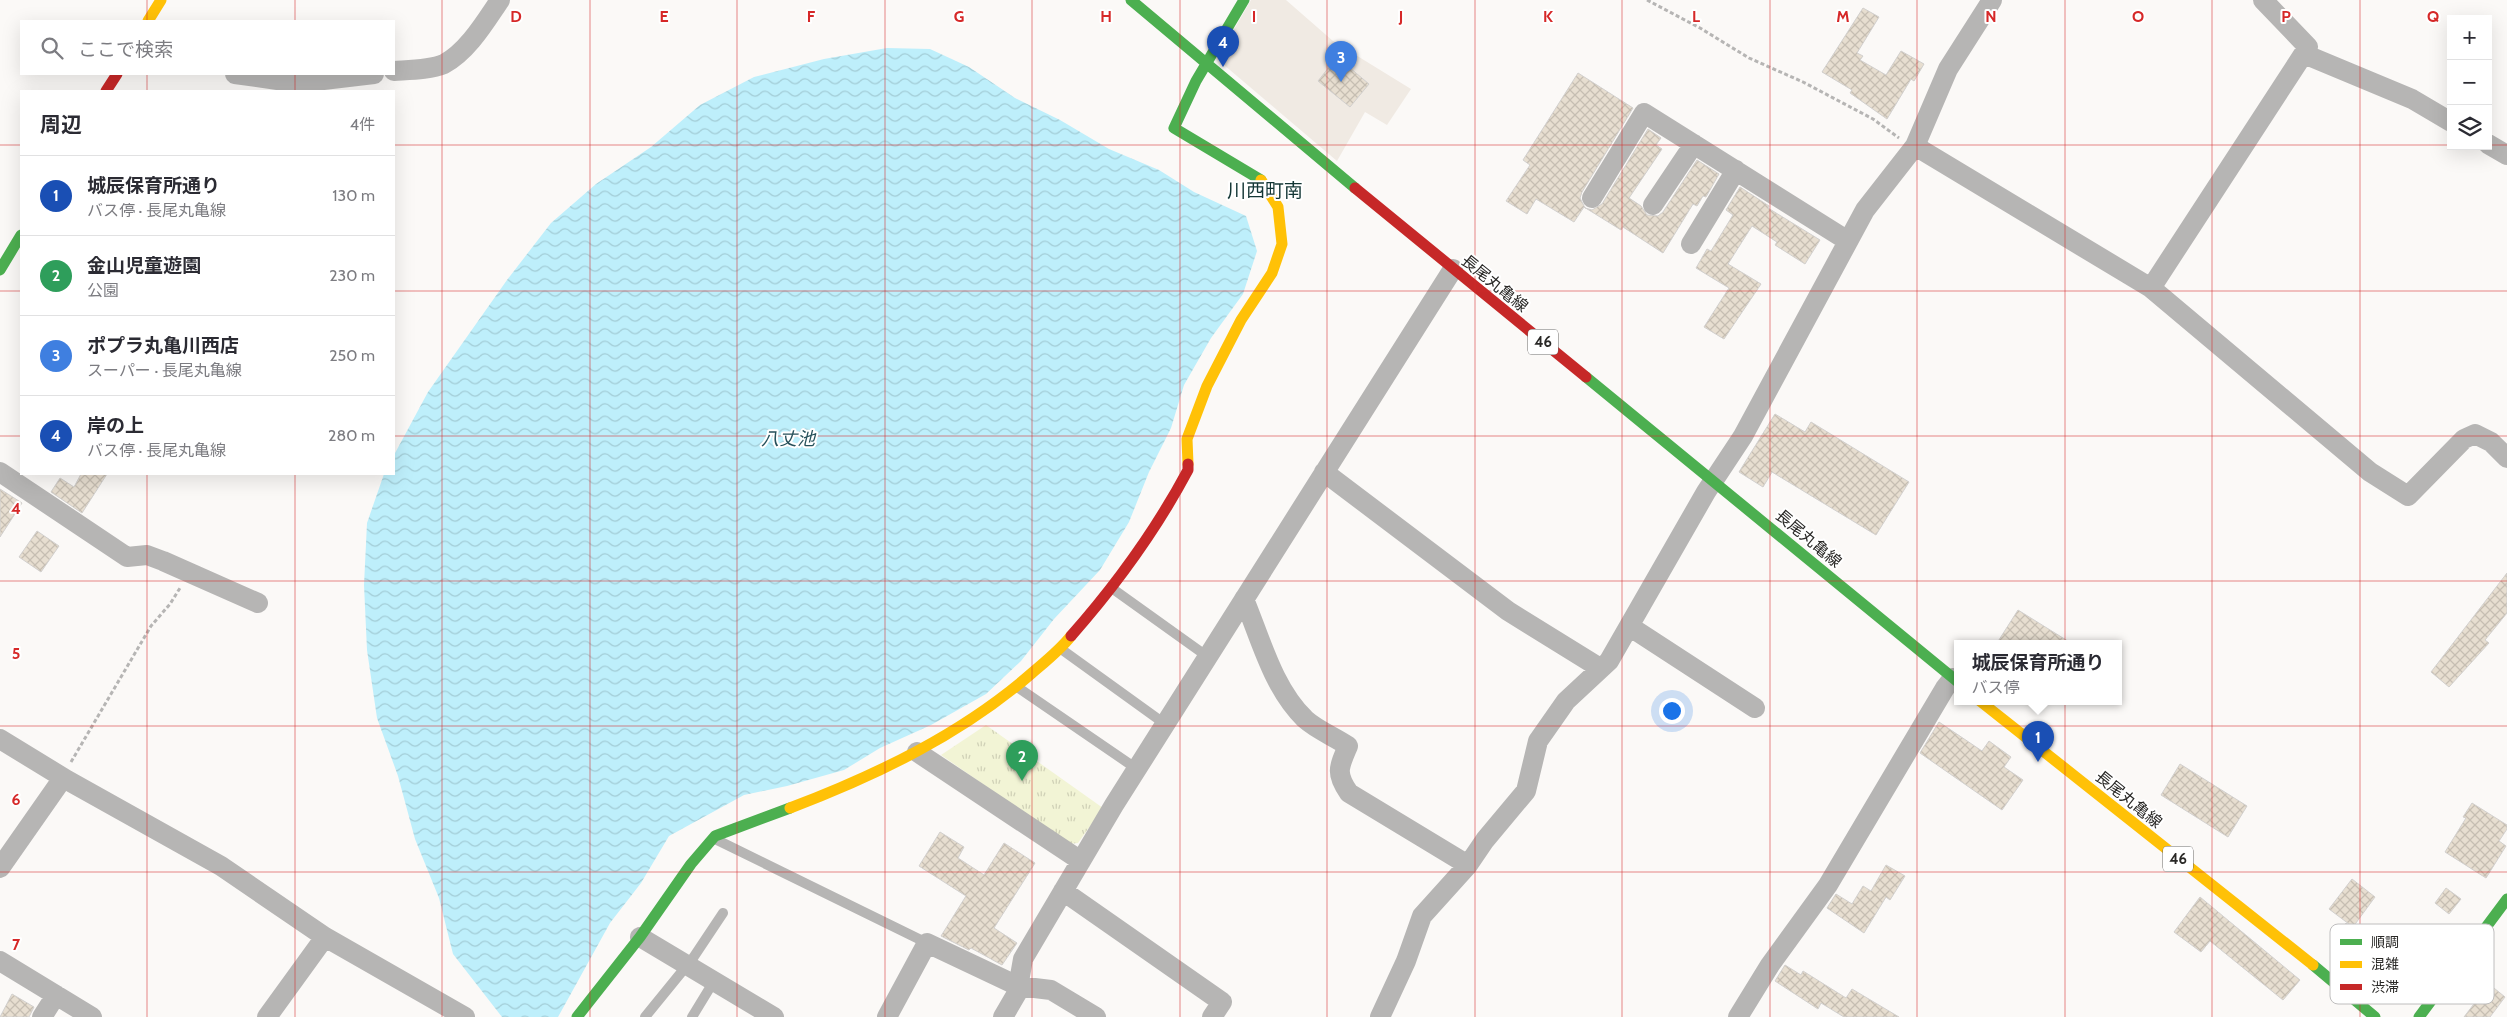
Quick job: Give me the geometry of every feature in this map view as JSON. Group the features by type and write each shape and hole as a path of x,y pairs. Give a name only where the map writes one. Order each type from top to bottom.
{"main road":[{"path":"149,20 161,0"},
{"name":"長尾丸亀線","path":"1131,0 1452,269 1714,480 1954,678"},
{"path":"578,1017 640,937 691,864 713,838 837,790 917,752 1003,698 1061,648 1112,588 1170,504 1188,470 1187,439 1207,386 1241,320 1272,273 1282,244 1278,206 1259,177 1174,128 1207,63 1244,0"},
{"path":"107,90 116,75"},
{"path":"0,270 20,237"},
{"name":"長尾丸亀線","path":"1985,705 2330,979"},
{"path":"2488,924 2507,899"},
{"name":"長尾丸亀線","path":"2360,1004 2375,1017"},
{"path":"2419,1017 2429,1004"}],"street":[{"path":"395,71 443,64 457,54 476,33 500,0"},
{"path":"1380,1017 1406,961 1422,916 1468,865 1485,840 1526,791 1538,741 1566,701 1609,661 1714,480 1743,436 1865,210 1915,146 1948,69 1992,0"},
{"path":"2151,288 2308,47 2263,0"},
{"path":"2304,54 2412,99 2447,120"},
{"path":"246,80 298,83 366,75"},
{"path":"1592,198 1644,113 1848,242"},
{"path":"1652,205 1694,144"},
{"path":"1915,146 2151,288 2370,472 2408,496 2464,439 2476,434 2491,442 2507,458"},
{"path":"2492,146 2507,155"},
{"path":"1692,244 1736,170"},
{"path":"1003,1017 1017,993 1023,959 1081,861 1165,724 1452,269"},
{"path":"0,472 128,557 147,555 258,603"},
{"path":"1324,472 1508,610 1600,668"},
{"path":"1244,599 1274,674 1289,699 1307,721 1348,746 1339,768 1340,780 1349,793 1468,865"},
{"path":"1629,626 1755,708"},
{"path":"1738,1017 1770,965 1828,885 1945,688 1954,681"},
{"path":"0,739 62,778 221,866 325,937 465,1017"},
{"path":"917,752 1081,861"},
{"path":"0,868 62,778"},
{"path":"1063,891 1222,1002 1212,1017"},
{"path":"267,1017 325,937"},
{"path":"640,937 774,1017"},
{"path":"887,1017 927,943 1018,986 1051,990 1096,1017"},
{"path":"0,961 92,1017"},
{"path":"42,1017 56,995"}],"lane":[{"path":"1112,588 1208,657"},
{"path":"1061,648 1165,724"},
{"path":"1016,687 1137,769"},
{"path":"713,838 927,943"},
{"path":"646,1017 687,965 722,913"},
{"path":"692,1017 714,981"}],"path":[{"path":"1648,0 1700,28 1749,58 1803,82 1873,119 1899,138 1915,146"},
{"path":"62,778 151,626 170,604 190,572"}],"shaded area":[{"path":"1251,0 1286,0 1333,41 1411,89 1387,125 1365,112 1337,161 1217,59"}],"green space":[{"path":"986,725 1103,808 1078,843 1069,844 941,755"}],"water":[{"name":"八丈池","path":"887,48 930,49 969,67 1015,98 1060,120 1109,149 1159,170 1194,192 1246,216 1257,251 1243,294 1211,338 1184,385 1171,428 1149,472 1129,522 1100,570 1054,619 1021,661 986,694 931,725 880,748 844,770 787,786 744,795 669,836 641,883 610,923 558,1017 502,1017 453,954 439,898 415,839 398,776 377,718 367,650 364,585 367,523 384,475 395,475 395,453 428,392 507,280 551,223 596,184 651,147 700,105 754,77 824,59"}],"building":[{"path":"1863,8 1879,17 1857,53 1863,56 1860,60 1886,75 1901,51 1924,64 1914,81 1911,79 1887,119 1850,93 1852,90 1822,72"},
{"path":"1337,57 1369,84 1350,107 1318,81"},
{"path":"1578,73 1633,108 1582,192 1580,198 1585,207 1574,222 1536,199 1527,214 1506,201 1530,165 1523,160"},
{"path":"1648,129 1661,138 1656,145 1662,149 1629,198 1641,206 1647,215 1658,216 1663,212 1697,160 1719,174 1706,197 1703,196 1697,206 1693,204 1663,253 1623,227 1621,230 1586,208 1592,210 1602,204"},
{"path":"1740,187 1769,206 1768,208 1820,240 1805,264 1775,245 1777,242 1752,226 1728,264 1761,284 1724,339 1704,327 1729,288 1696,268 1707,249 1711,251 1733,215 1726,210"},
{"path":"1775,414 1805,432 1811,422 1909,482 1876,535 1772,472 1763,487 1739,472"},
{"path":"80,475 106,475 82,513 51,492 60,478 74,487"},
{"path":"0,489 22,503 0,537"},
{"path":"37,531 59,546 41,572 19,557"},
{"path":"2507,573 2507,613 2485,640 2489,643 2449,687 2431,672"},
{"path":"2018,610 2066,640 1999,640"},
{"path":"1939,722 1982,751 1989,741 2011,757 2004,767 2023,780 2002,810 1920,753"},
{"path":"2180,764 2247,806 2228,837 2161,795"},
{"path":"2472,803 2507,825 2507,829 2499,841 2506,846 2486,878 2445,852 2466,818 2463,817"},
{"path":"940,832 964,847 958,858 984,875 1004,843 1035,863 994,928 1017,943 1002,965 971,948 969,950 941,936 966,896 919,866"},
{"path":"1886,865 1905,876 1890,900 1886,897 1864,933 1827,908 1836,894 1852,904 1863,886 1871,891"},
{"path":"2352,879 2375,897 2355,924 2349,924 2329,909"},
{"path":"2446,888 2461,899 2449,914 2435,903"},
{"path":"2200,897 2300,980 2283,1000 2210,941 2201,952 2174,932"},
{"path":"1785,965 1801,975 1803,971 1846,998 1852,989 1899,1017 1844,1017 1821,1003 1818,1009 1775,981"},
{"path":"2494,988 2505,997 2490,1017 2464,1017 2474,1004 2494,1004"},
{"path":"12,994 34,1007 29,1017 0,1017"}],"traffic: fast":[{"path":"1131,0 1355,188"},
{"path":"1244,0 1196,81 1174,128 1261,180"},
{"path":"0,270 20,237"},
{"path":"1586,377 1954,679"},
{"path":"577,1017 640,937 691,864 715,836 790,808"},
{"path":"2488,924 2507,899"},
{"path":"2313,965 2330,979"},
{"path":"2360,1004 2375,1017"},
{"path":"2419,1017 2429,1004"}],"traffic: slow":[{"path":"149,20 161,0"},
{"path":"1188,464 1187,439 1207,386 1241,320 1272,273 1282,244 1278,207 1261,180"},
{"path":"790,808 855,782 948,734 1005,695 1053,655 1071,636"},
{"path":"1985,705 2313,965"}],"traffic: jam":[{"path":"107,90 116,75"},
{"path":"1355,188 1586,377"},
{"path":"1071,636 1104,597 1149,535 1176,492 1188,470 1188,464"}],"place":[{"name":"岸の上","path":"1223,67"},
{"name":"ポプラ丸亀川西店","path":"1341,82"},
{"name":"城辰保育所通り","path":"2038,762"},
{"name":"金山児童遊園","path":"1022,781"}],"district":[{"name":"川西町南","path":"1265,190"}]}
